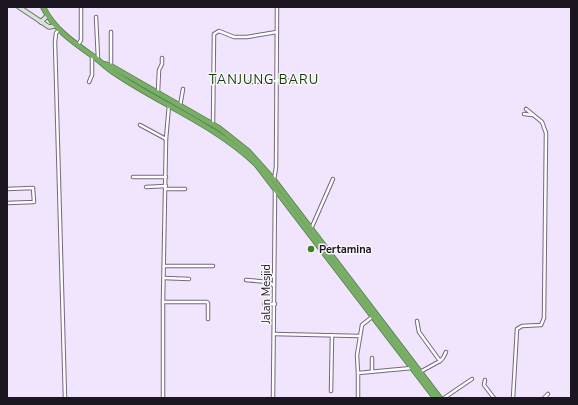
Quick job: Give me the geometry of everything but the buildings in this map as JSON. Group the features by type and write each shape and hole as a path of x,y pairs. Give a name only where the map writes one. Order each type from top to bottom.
{"highway":[{"path":"42,7 57,28 78,46 98,59 116,74 208,128 246,154 264,173 275,190 372,317 384,328 440,398"},
{"path":"103,64 111,66 158,92 213,125 248,151 274,180 435,398"}],"street":[{"path":"19,7 49,27 57,28 55,42 65,398"},
{"path":"78,46 81,40 81,7"},
{"path":"274,180 276,167 277,7"},
{"path":"41,22 48,16"},
{"path":"96,17 98,59"},
{"path":"111,32 111,66"},
{"path":"213,125 214,34 219,32 231,37 247,37 277,32"},
{"path":"89,82 92,75 92,56"},
{"path":"158,92 159,70 162,65 162,58"},
{"path":"250,82 293,80"},
{"path":"180,106 183,89"},
{"path":"163,398 166,140 169,105"},
{"path":"513,398 518,329 522,326 541,325 544,318 547,141 545,127 542,122 526,109"},
{"path":"524,114 534,116"},
{"path":"140,125 166,140"},
{"path":"134,177 166,177"},
{"path":"311,229 333,179"},
{"path":"146,187 186,189"},
{"path":"7,189 33,188 34,202 7,203"},
{"name":"Jalan Mesjid","path":"274,398 275,190"},
{"path":"164,266 213,266"},
{"path":"164,278 189,279"},
{"path":"246,280 269,282 274,286"},
{"path":"163,302 207,302 208,319"},
{"path":"264,304 275,304"},
{"path":"358,398 357,355 359,336 362,326 372,317"},
{"path":"417,321 419,332 440,361"},
{"path":"274,334 359,336"},
{"path":"331,390 332,335"},
{"path":"420,372 440,361 446,352"},
{"path":"372,358 372,372"},
{"path":"358,374 412,368"},
{"path":"444,398 472,379"},
{"path":"485,380 484,385 494,398"},
{"path":"544,398 548,394"}],"place":[{"name":"Pertamina","path":"311,249"}],"district":[{"name":"TANJUNG BARU","path":"264,79"}]}
